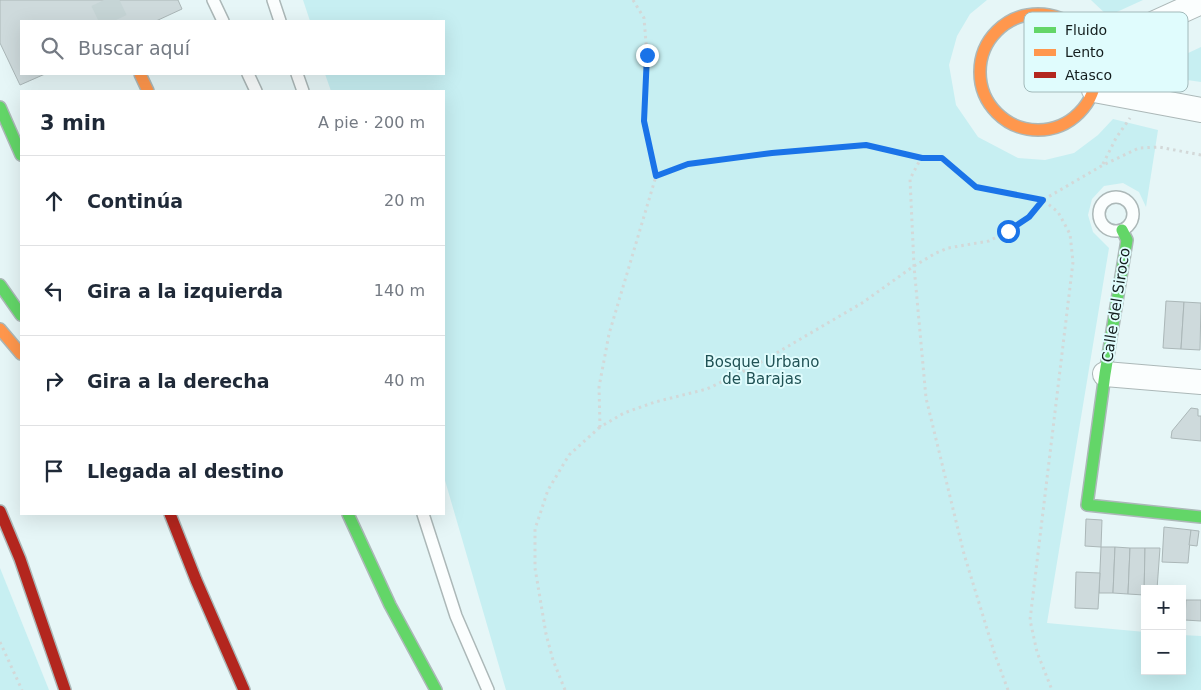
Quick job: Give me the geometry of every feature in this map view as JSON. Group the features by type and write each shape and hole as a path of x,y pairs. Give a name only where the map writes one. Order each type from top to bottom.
{"main road":[{"path":"1024,16 1007,22 992,36 982,54 979,74 983,94 994,112 1010,124 1030,131 1050,130 1070,122 1084,108 1093,92"},
{"path":"140,75 148,90"},
{"path":"0,107 20,152"},
{"name":"Calle del Siroco","path":"1105,374 1127,240 1122,230"},
{"path":"0,285 20,314"},
{"path":"0,329 20,353"},
{"path":"1105,374 1087,505 1201,517"},
{"path":"0,511 20,559 65,690"},
{"path":"170,515 196,580 244,690"},
{"path":"348,515 390,604 436,690"},
{"path":"170,543 196,580"},
{"path":"390,604 408,662"}],"street":[{"path":"1179,12 1201,2"},
{"path":"1105,92 1201,110"},
{"name":"Calle del Siroco","path":"1105,374 1201,382"}],"lane":[{"path":"213,0 223,20"},
{"path":"273,0 280,20"},
{"path":"248,75 256,90"},
{"path":"297,75 303,90"},
{"path":"422,515 456,616 488,690"}],"path":[{"path":"600,427 600,387 609,334 656,176 644,121 647,55 644,18 633,0"},
{"path":"1102,165 1116,138 1129,119 1134,116"},
{"path":"656,176 688,164 772,153 866,145 922,158 942,158 976,187 1043,200 1058,212 1070,234 1073,262 1030,620 1037,652 1052,690"},
{"path":"565,690 553,660 546,634 536,568 535,529 548,490 569,456 600,427 624,413 655,402 707,389 756,365 862,303 914,266 936,253 948,248 988,241 1008,231 1029,217 1043,200 1102,165 1139,148 1159,147 1201,155"},
{"path":"922,158 910,179 914,266 926,398 964,554 995,655 1008,690"},
{"path":"0,642 22,690"}],"green space":[{"name":"Bosque Urbano de Barajas","path":"303,0 987,0 970,14 957,36 949,65 956,105 978,137 1018,158 1045,160 1074,153 1098,135 1113,119 1158,130 1146,207 1139,192 1123,183 1104,186 1092,199 1088,215 1093,232 1109,248 1047,623 1141,632 1141,675 1186,675 1186,635 1201,636 1201,690 506,690 445,480 445,90 331,90 325,75 445,75 445,20 310,20"},
{"path":"1091,0 1143,0 1117,12 1104,12"},
{"path":"1201,47 1201,82 1188,80 1188,53"},
{"path":"0,568 49,690 0,690"}],"building":[{"path":"0,0 178,0 182,9 158,20 20,20 20,75 43,75 20,85 0,43"},
{"path":"1166,301 1184,302 1181,349 1163,348"},
{"path":"1184,302 1201,303 1200,350 1181,349"},
{"path":"1191,408 1198,409 1198,416 1201,416 1201,441 1171,438 1172,431"},
{"path":"1086,519 1102,520 1101,547 1085,546"},
{"path":"1164,527 1191,530 1188,563 1162,562"},
{"path":"1191,530 1199,531 1197,546 1189,545"},
{"path":"1101,547 1115,547 1113,593 1099,593"},
{"path":"1115,547 1130,548 1128,594 1113,593"},
{"path":"1130,548 1145,548 1144,585 1141,585 1141,595 1128,594"},
{"path":"1145,548 1160,548 1157,585 1144,585"},
{"path":"1076,572 1100,573 1098,609 1075,608"},
{"path":"1186,600 1201,600 1201,621 1186,620"}],"tunnel":[{"path":"104,0 114,20"}],"traffic: fast":[{"path":"0,107 20,153"},
{"path":"1122,230 1127,240 1105,374 1087,505 1201,517"},
{"path":"0,285 20,314"},
{"path":"348,515 390,605 436,690"}],"traffic: slow":[{"path":"1024,16 1016,18 997,31 984,50 981,61 981,83 984,94 997,113 1016,126 1027,129 1049,129 1060,126 1079,113 1093,92"},
{"path":"140,75 148,90"},
{"path":"0,329 20,353"}],"traffic: jam":[{"path":"0,511 20,559 65,690"},
{"path":"170,515 196,580 244,690"}],"route":[{"path":"647,55 644,121 656,176 688,164 772,153 866,145 922,158 942,158 976,187 1043,200 1029,217 1008,231"}]}
